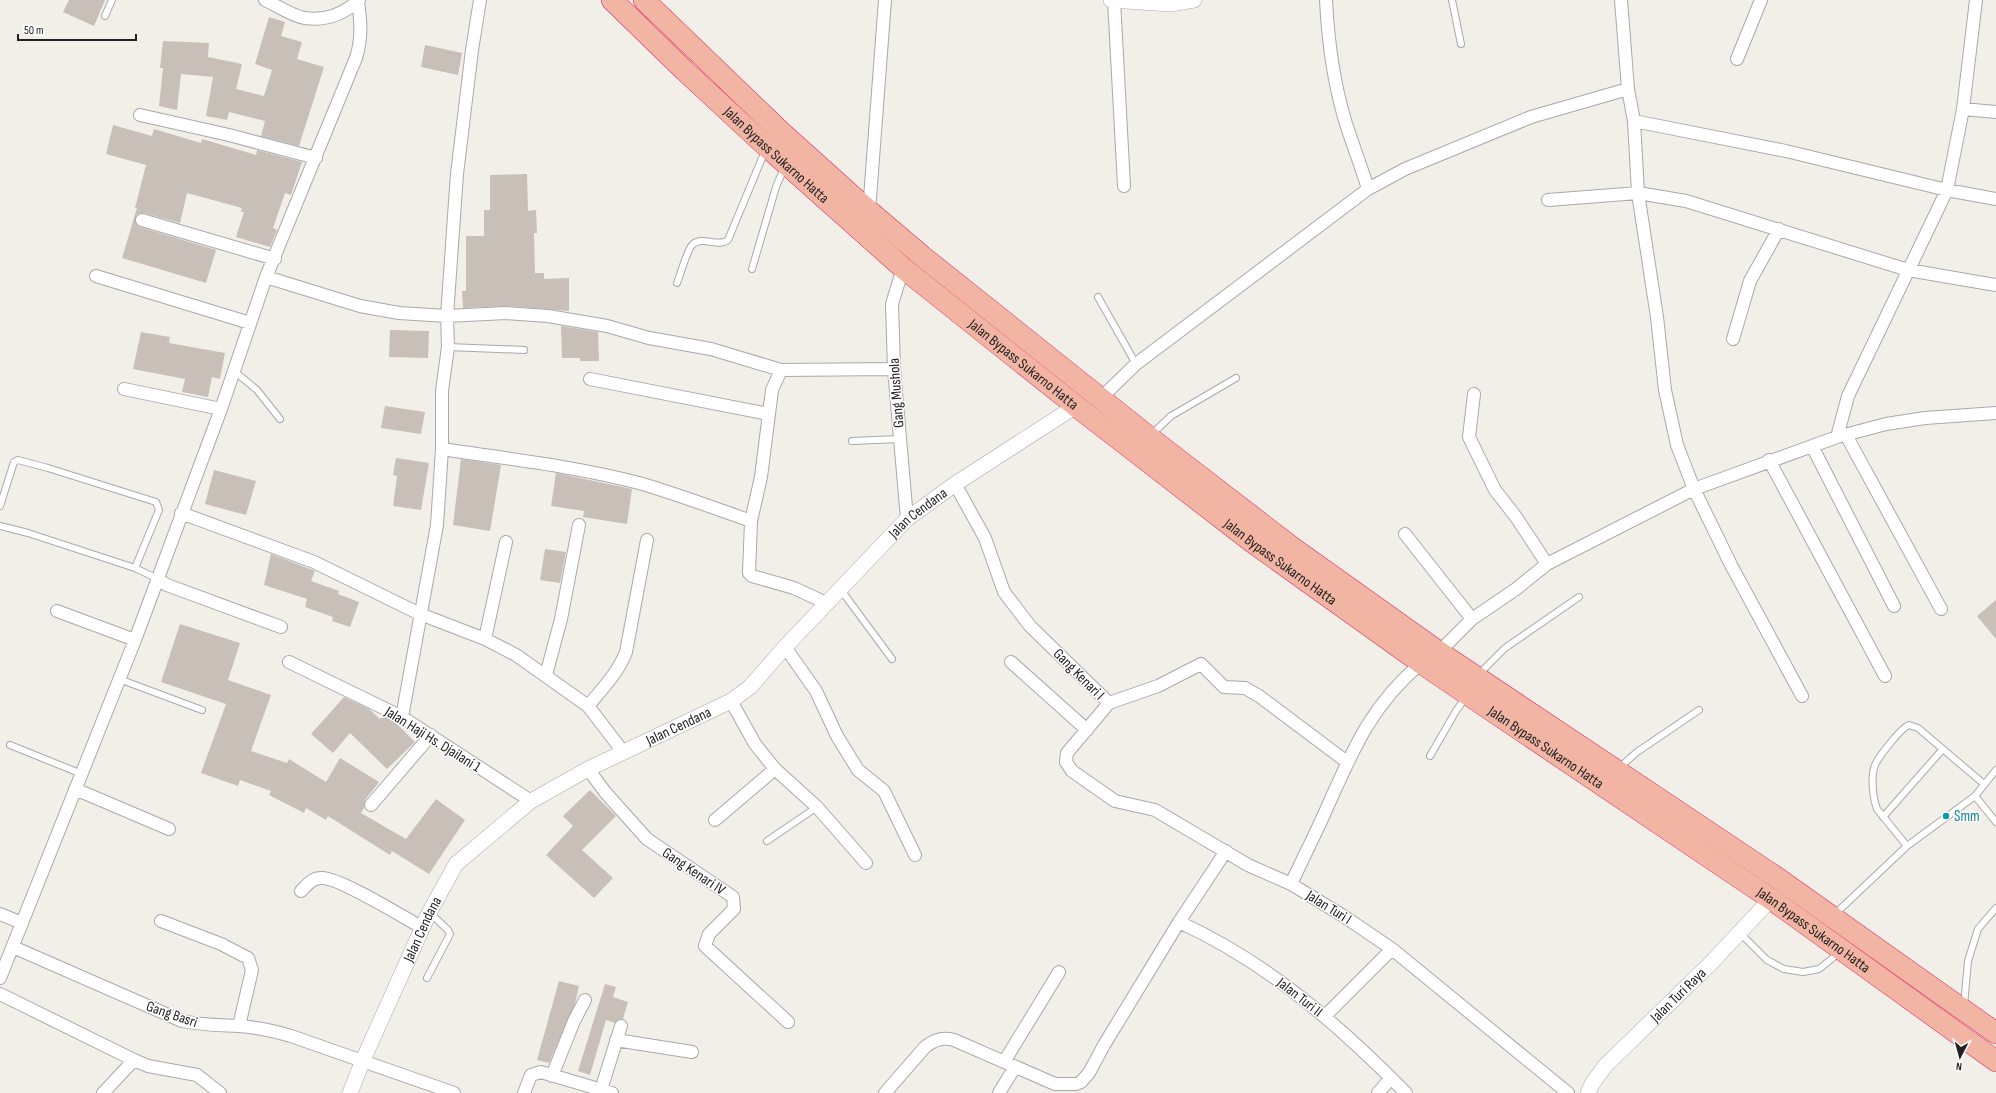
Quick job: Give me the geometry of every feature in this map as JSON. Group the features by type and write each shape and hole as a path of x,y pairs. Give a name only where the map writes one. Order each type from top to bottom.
{"highway":[{"name":"Jalan Bypass Sukarno Hatta","path":"612,0 685,71 869,211 922,256 1149,437 1293,548 1439,652 1471,686 1996,1061"},
{"name":"Jalan Bypass Sukarno Hatta","path":"644,0 773,138 786,164 902,268 1076,406 1252,542 1421,664 1471,686 1616,770 1832,917 1996,1033"}],"street":[{"path":"0,978 135,640 221,409 266,277 275,259 316,158 360,44 361,27 359,1 341,13 319,19 304,18 265,0"},
{"path":"402,716 436,525 442,449 442,391 448,347 447,316 457,174 472,50 480,0"},
{"path":"869,211 885,0"},
{"path":"1111,0 1170,4 1194,0"},
{"path":"1114,0 1124,186"},
{"path":"1326,0 1328,31 1335,78 1344,118 1368,189"},
{"path":"1621,0 1628,89 1634,121 1638,193 1657,317 1665,390 1677,445 1694,489 1731,565 1802,696"},
{"path":"1737,59 1761,0"},
{"path":"1941,609 1842,436 1848,396 1947,190 1963,109 1976,0"},
{"path":"1100,398 1136,364 1368,189 1405,168 1531,117 1628,89"},
{"path":"1963,109 1996,112"},
{"path":"140,115 316,158"},
{"path":"1634,121 1786,151 1947,190 1996,199"},
{"path":"1548,200 1638,193 1686,201 1908,270 1996,285"},
{"path":"142,220 275,259"},
{"path":"1733,339 1750,281 1779,229"},
{"name":"Gang Mushola","path":"902,268 892,304 894,369 907,519"},
{"path":"96,276 250,323"},
{"path":"266,277 360,306 399,313 447,316 506,313 548,316 607,326 649,338 711,350 781,370 894,369"},
{"path":"781,370 772,390 761,477 751,521 748,562 750,574 794,588 826,603"},
{"path":"590,379 769,414"},
{"path":"124,389 221,409"},
{"path":"1474,394 1469,437 1495,490 1516,517 1546,564"},
{"name":"Jalan Cendana","path":"350,1093 363,1060 423,928 456,864 531,802 588,769 731,701 750,687 826,603 842,590 907,519 955,484 1076,406"},
{"path":"1439,652 1472,619 1516,589 1546,564 1694,489 1770,460 1842,436 1886,424 1925,418 1996,413"},
{"path":"1812,446 1894,606"},
{"path":"442,449 553,465 595,473 680,495 751,521"},
{"path":"1770,460 1885,676"},
{"name":"Gang Kenari I","path":"955,484 985,538 1004,592 1030,626 1109,703 1067,753 1066,762 1072,771 1115,802 1155,810 1248,865 1291,884"},
{"path":"182,513 314,562 420,614 485,639 516,655 588,706 624,753"},
{"path":"546,675 561,619 579,525"},
{"path":"1404,534 1472,619"},
{"path":"588,706 616,672 624,657 647,540"},
{"path":"485,639 506,542"},
{"path":"158,579 166,585 281,627"},
{"path":"57,611 135,640"},
{"path":"785,647 816,691 837,736 858,770 884,791 915,855"},
{"name":"Jalan Haji Hs. Djailani 1","path":"288,662 402,716 531,802"},
{"path":"1012,662 1087,730"},
{"path":"1109,703 1158,686 1201,664 1222,686 1245,688 1259,696 1347,762"},
{"name":"Jalan Turi I","path":"1421,664 1405,677 1379,706 1363,731 1347,762 1291,884 1345,916 1392,949 1568,1093"},
{"path":"731,701 755,744 775,769 817,807 866,863"},
{"path":"371,805 431,735"},
{"name":"Gang Kenari IV","path":"588,769 605,792 647,839 733,897 734,909 709,934 705,946 788,1022"},
{"path":"715,820 775,769"},
{"path":"75,789 169,829"},
{"path":"885,1093 925,1047 939,1039 954,1040 1055,1084 1068,1085 1082,1082 1089,1073 1104,1045 1179,922 1226,851"},
{"path":"301,891 314,879 326,878 344,885 423,928"},
{"name":"Jalan Turi Raya","path":"1588,1093 1592,1084 1605,1066 1740,934 1771,899"},
{"path":"0,914 22,923"},
{"path":"161,921 221,944 248,958 252,970 240,1026"},
{"name":"Jalan Turi II","path":"1179,922 1210,936 1272,974 1325,1016 1406,1093"},
{"name":"Gang Basri","path":"13,947 182,1021 203,1025 240,1026 267,1030 291,1036 454,1093"},
{"path":"1325,1016 1392,949"},
{"path":"999,1093 1010,1065 1059,972"},
{"path":"0,994 148,1066 197,1075 218,1092"},
{"path":"552,1076 574,1021 585,1000"},
{"path":"524,1093 529,1077 533,1073 541,1072 607,1092 616,1040 621,1026"},
{"path":"616,1040 692,1052"},
{"path":"103,1093 134,1060"},
{"path":"1378,1093 1391,1078"}],"lane":[{"path":"105,16 112,0"},
{"path":"1452,0 1461,44"},
{"path":"677,283 691,247 696,242 702,241 722,243 728,240 773,138"},
{"path":"752,269 776,187 786,164"},
{"path":"1098,297 1136,364"},
{"path":"448,347 524,350"},
{"path":"234,371 257,390 280,419"},
{"path":"1149,437 1171,416 1236,378"},
{"path":"852,441 899,439"},
{"path":"0,506 14,462 18,460 156,502 159,510 135,568"},
{"path":"0,526 28,533 135,568 158,579"},
{"path":"842,590 892,660"},
{"path":"1430,756 1471,686 1505,648 1579,597"},
{"path":"119,679 202,710"},
{"path":"1616,770 1637,752 1699,710"},
{"path":"1907,846 1883,817 1874,801 1874,769 1901,729 1907,725 1915,726 1984,784"},
{"path":"10,745 82,774"},
{"path":"1883,817 1942,750"},
{"path":"1832,917 1907,846 1975,796 1996,770"},
{"path":"1975,796 1996,822"},
{"path":"767,841 817,807"},
{"path":"1964,1011 1968,961 1978,929 1996,908"},
{"path":"427,978 450,934 448,930 430,913"},
{"path":"1740,934 1767,960 1784,969 1803,972 1819,969 1842,950"}],"building":[{"path":"69,0 105,0 94,26 63,12"},
{"path":"269,17 285,22 281,36 302,42 297,59 324,67 299,146 261,136 265,121 229,112 227,120 206,116 213,77 181,74 177,110 159,106 163,68 160,68 163,41 209,43 208,57 242,64 236,89 264,96 272,70 255,64"},
{"path":"425,45 462,53 458,75 421,67"},
{"path":"113,125 152,136 154,129 201,143 202,139 256,155 257,150 302,162 291,195 285,193 273,228 277,230 270,247 236,237 244,212 241,212 242,208 187,193 180,223 144,213 137,214 135,221 140,227 216,250 206,283 122,258 137,208 135,208 146,165 106,154"},
{"path":"527,174 528,211 536,210 537,233 534,233 535,273 544,273 544,279 569,278 569,311 507,306 463,308 462,291 466,291 466,236 484,236 484,210 490,210 490,175"},
{"path":"561,326 598,332 599,361 580,361 580,358 562,358"},
{"path":"390,330 429,331 428,358 389,357"},
{"path":"141,332 170,337 169,343 225,353 220,379 212,377 208,397 182,392 185,379 133,369"},
{"path":"385,406 425,412 421,434 381,428"},
{"path":"396,458 429,463 421,510 393,506 397,476 393,475"},
{"path":"461,459 501,465 490,531 453,525"},
{"path":"214,470 256,481 246,515 205,504"},
{"path":"556,473 632,489 627,524 583,517 584,511 551,506"},
{"path":"545,549 566,552 560,583 540,580"},
{"path":"271,554 315,571 311,581 339,591 338,594 359,602 350,627 332,621 333,617 305,607 307,599 264,585"},
{"path":"1996,600 1996,639 1977,616"},
{"path":"180,624 240,643 228,680 271,695 251,751 287,763 289,759 326,782 340,758 379,782 365,800 364,808 361,813 406,839 436,799 465,820 429,874 392,851 390,855 328,816 326,820 306,808 304,813 269,795 271,791 240,780 238,786 201,773 226,704 161,682"},
{"path":"344,697 369,709 380,719 383,716 394,721 415,742 387,769 350,733 333,753 311,734"},
{"path":"590,790 616,816 582,850 613,878 594,898 546,855 573,826 563,816"},
{"path":"559,981 579,986 575,1004 549,1063 537,1060"},
{"path":"605,984 616,987 613,997 628,1002 623,1019 619,1019 615,1023 606,1020 590,1075 578,1071"}],"place":[{"name":"Smm","path":"1946,816"}]}
